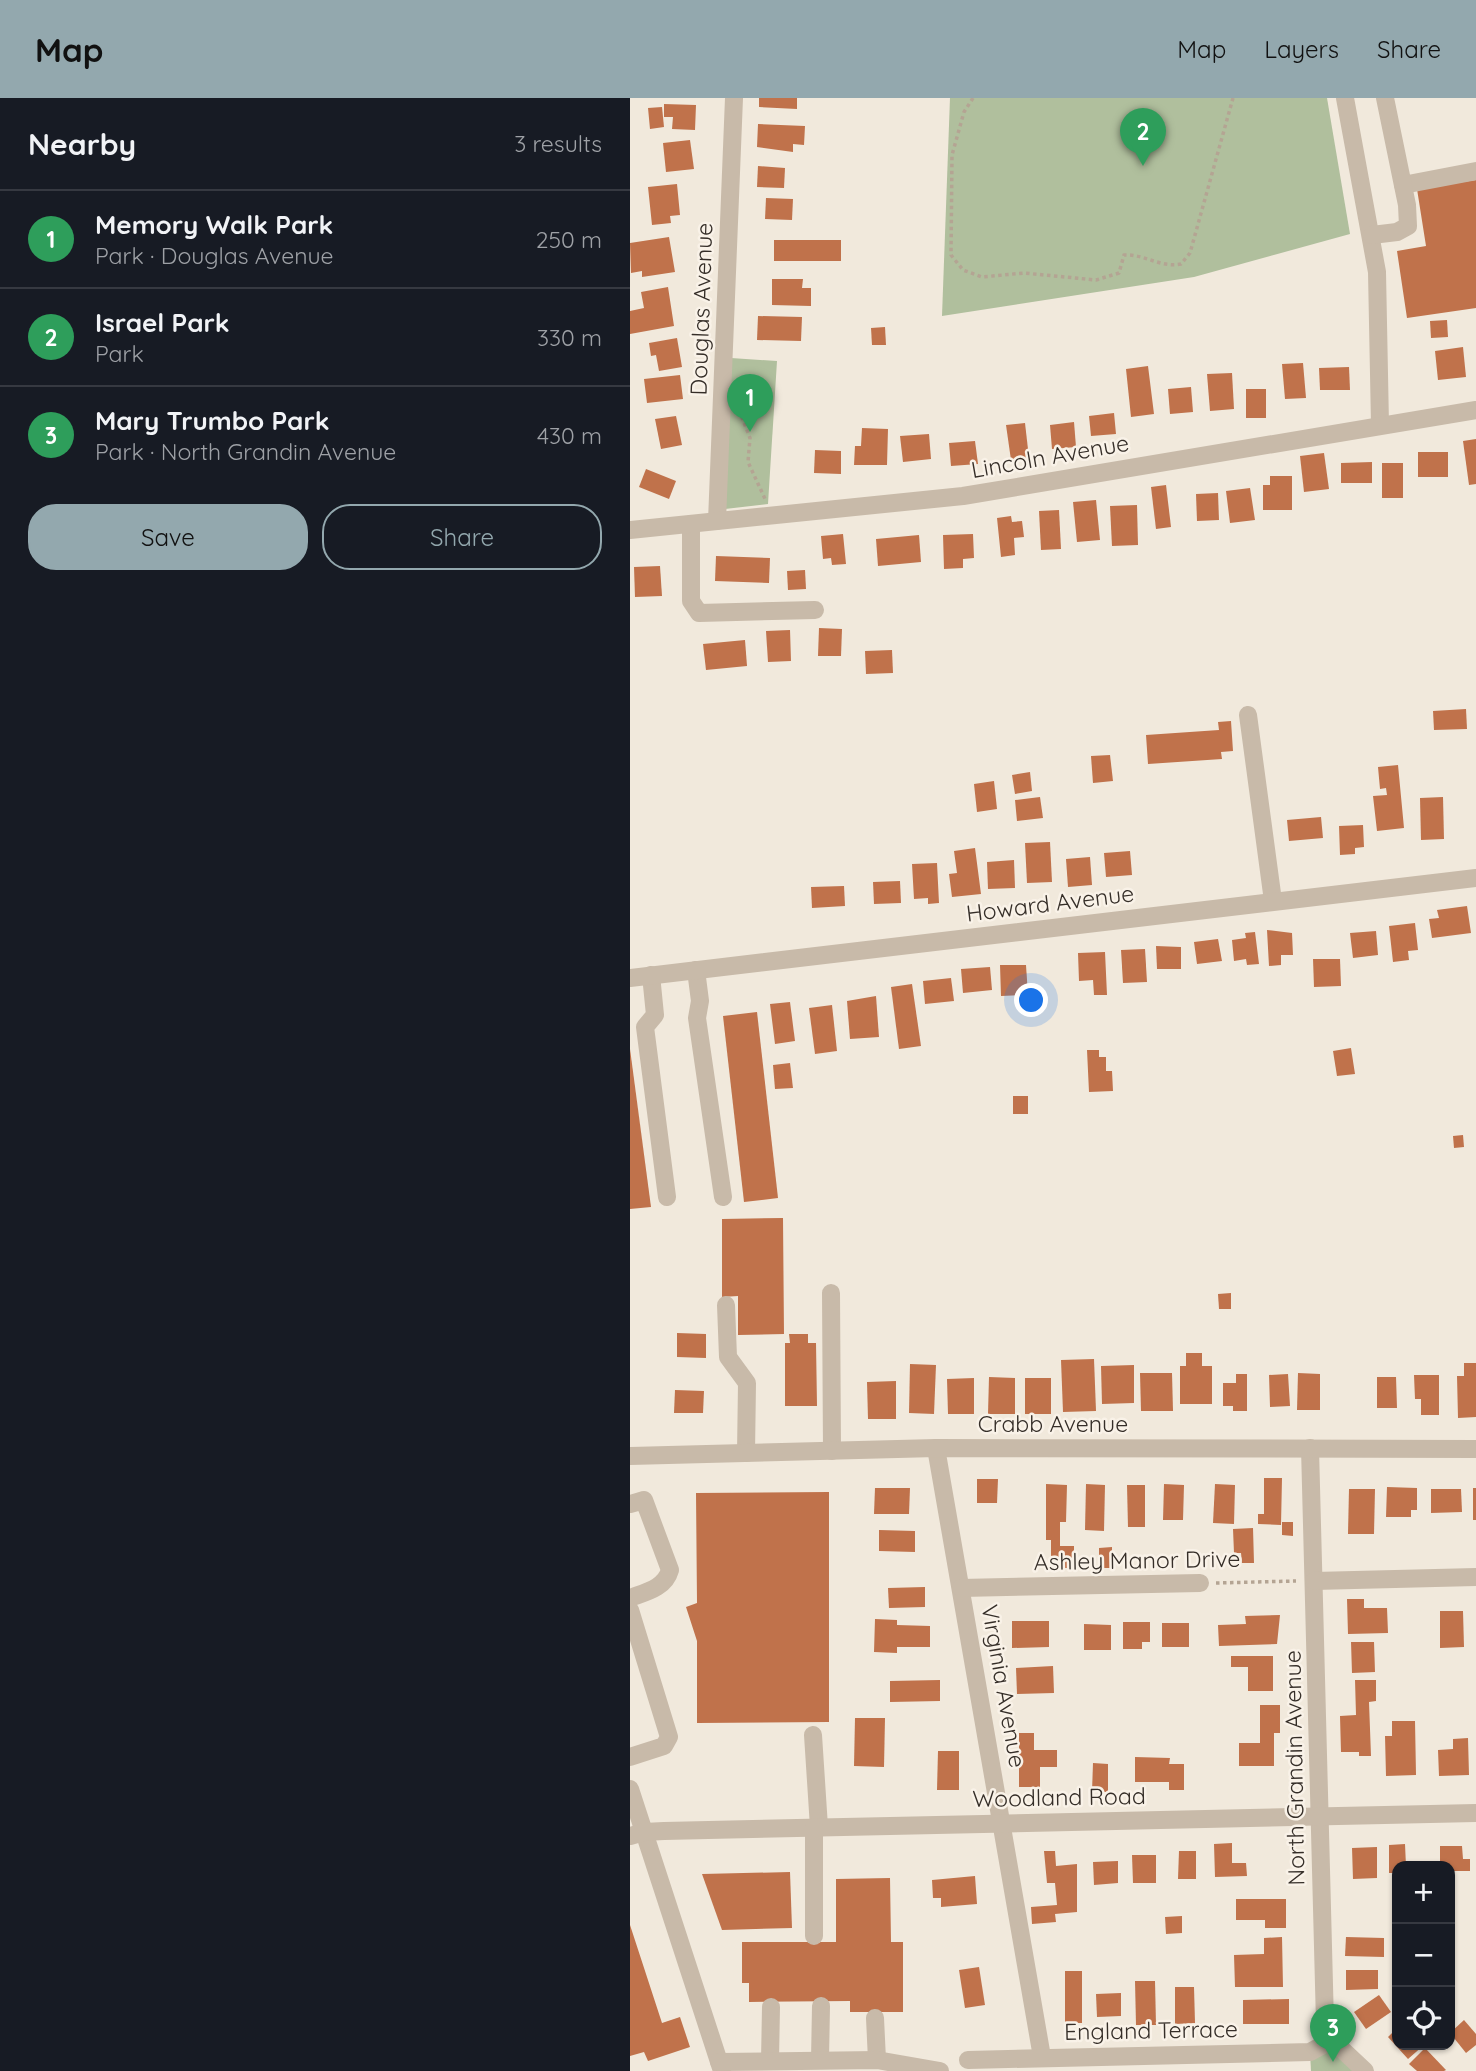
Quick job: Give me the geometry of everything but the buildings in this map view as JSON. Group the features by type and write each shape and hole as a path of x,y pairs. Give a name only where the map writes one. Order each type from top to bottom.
{"street":[{"name":"Douglas Avenue","path":"717,521 734,98"},
{"path":"1345,98 1377,272 1380,425"},
{"path":"1372,235 1397,232 1408,226 1403,185 1385,98"},
{"path":"1403,185 1476,171"},
{"name":"Lincoln Avenue","path":"630,530 963,496 1476,410"},
{"path":"691,524 691,601 699,613 816,610"},
{"path":"1248,715 1273,901"},
{"name":"Howard Avenue","path":"630,978 1476,877"},
{"path":"696,970 700,1001 697,1018 723,1197"},
{"path":"651,975 655,1015 645,1027 667,1197"},
{"path":"831,1293 832,1451"},
{"path":"726,1305 728,1357 747,1382 746,1453"},
{"name":"Crabb Avenue","path":"630,1456 936,1448 1476,1450"},
{"name":"Virginia Avenue","path":"936,1448 1042,2057"},
{"name":"North Grandin Avenue","path":"1310,1448 1325,2023 1332,2040"},
{"path":"630,1504 643,1500 670,1570 667,1580 661,1586 630,1598"},
{"path":"1314,1581 1476,1577"},
{"name":"Ashley Manor Drive","path":"961,1588 1200,1583"},
{"path":"630,1610 669,1737 664,1746 630,1757"},
{"path":"813,1735 817,1828 814,1936"},
{"path":"630,1789 637,1834 720,2066 773,2065 820,2060 877,2060 939,2070"},
{"name":"Woodland Road","path":"637,1834 1476,1813"},
{"path":"820,2060 821,2006"},
{"path":"771,2007 773,2065"},
{"path":"876,2018 877,2060"},
{"path":"1332,2040 1365,2071"},
{"name":"England Terrace","path":"968,2060 1310,2052 1332,2040"}],"path":[{"path":"973,98 964,112 962,127 952,155 951,254 963,271 972,276 1024,273 1096,280 1119,273 1124,255 1132,254 1167,267 1181,264 1190,253 1233,98"},
{"path":"735,399 750,438 748,462 767,503"},
{"name":"Ashley Manor Drive","path":"1200,1583 1314,1581"}],"green space":[{"path":"950,98 1327,98 1350,234 1194,277 942,316"},
{"path":"731,358 777,361 768,504 725,509"},
{"path":"1332,2040 1365,2071 1311,2071 1310,2052"}],"place":[{"name":"Israel Park","path":"1143,166"},
{"name":"Memory Walk Park","path":"750,432"},
{"name":"Mary Trumbo Park","path":"1333,2062"}]}
